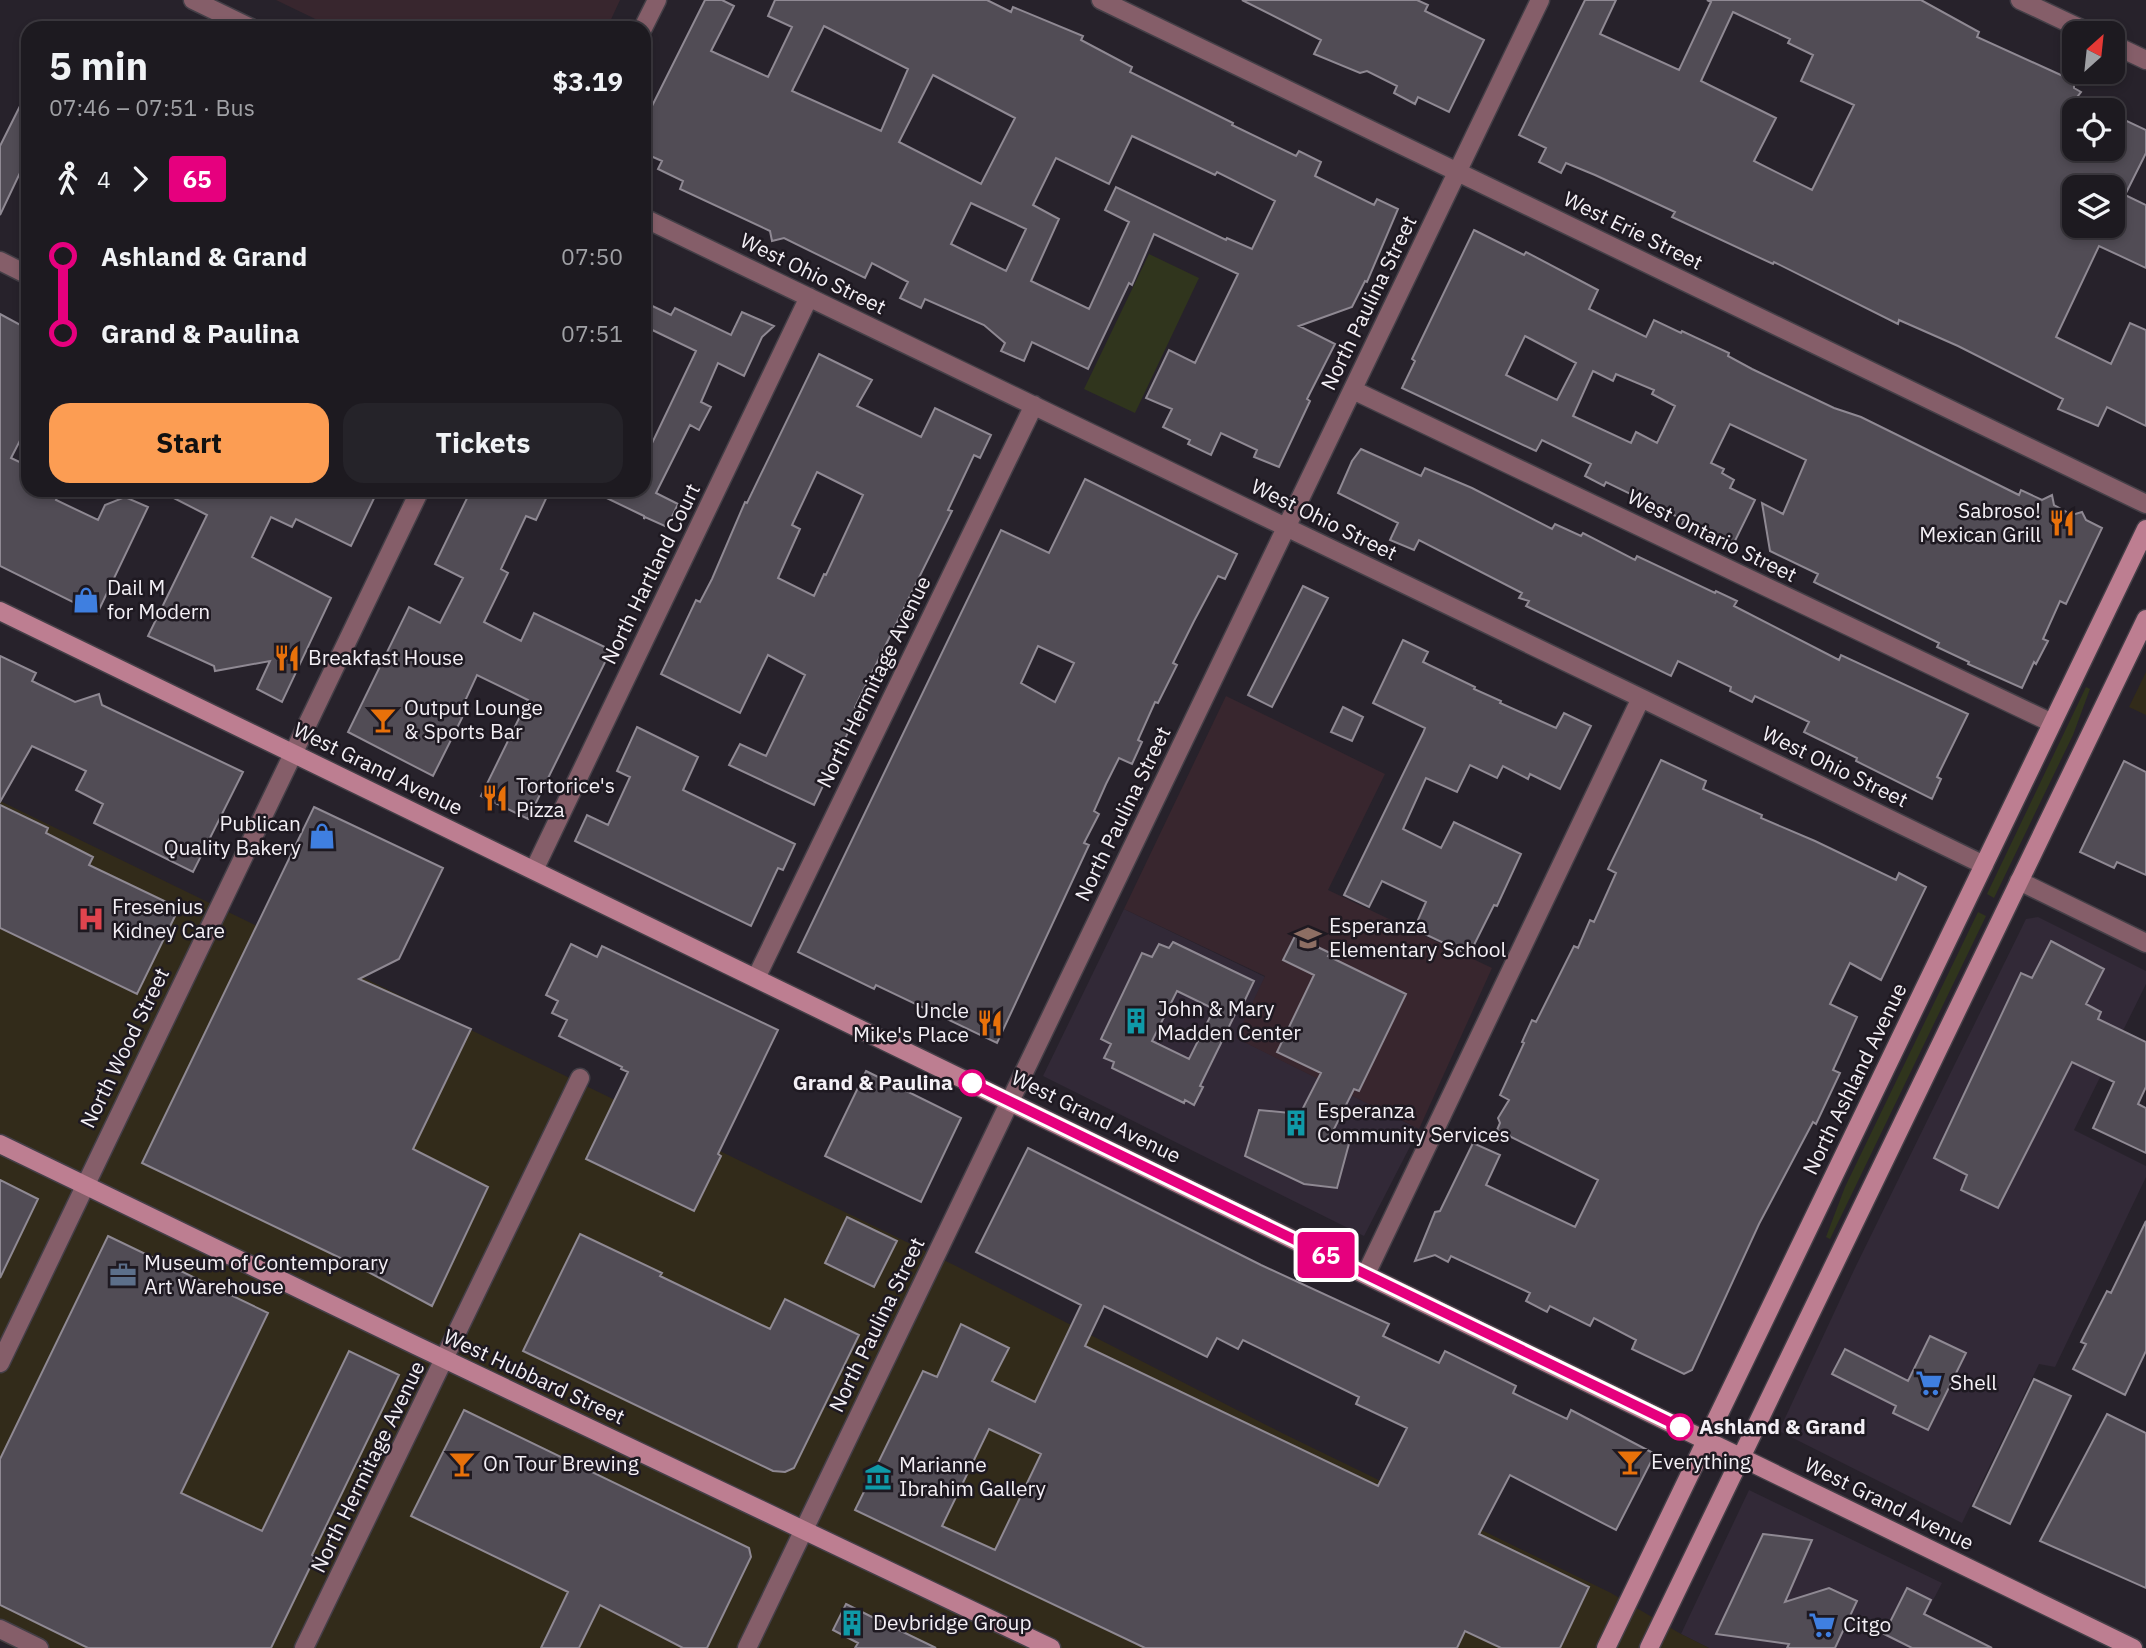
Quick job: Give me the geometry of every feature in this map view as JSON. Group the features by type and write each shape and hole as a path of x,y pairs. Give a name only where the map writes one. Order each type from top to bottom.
{"main road":[{"name":"North Ashland Avenue","path":"1605,1648 2146,529"},
{"name":"West Grand Avenue","path":"0,611 2133,1648"},
{"path":"1649,1648 2146,619"},
{"name":"West Hubbard Street","path":"0,1144 445,1360 1051,1648"}],"street":[{"path":"193,0 236,21"},
{"path":"646,21 657,0"},
{"name":"West Erie Street","path":"1101,0 2146,504"},
{"name":"North Paulina Street","path":"747,1648 1540,0"},
{"path":"2020,0 2065,21"},
{"path":"2125,50 2146,60"},
{"name":"West Ohio Street","path":"651,221 1983,865"},
{"path":"0,261 21,272"},
{"name":"North Hartland Court","path":"534,870 809,297"},
{"name":"West Ontario Street","path":"1353,390 2052,723"},
{"name":"North Hermitage Avenue","path":"756,978 1034,405"},
{"name":"North Wood Street","path":"0,1363 417,497"},
{"path":"1366,1274 1641,698"},
{"path":"2019,881 2146,943"},
{"name":"North Hermitage Avenue","path":"304,1648 580,1078"},
{"path":"0,1629 39,1648"}],"shaded area":[{"path":"276,0 620,0 610,21 320,21"},
{"path":"2146,672 2146,715 2129,707"},
{"name":"Esperanza Elementary School","path":"1226,696 1385,774 1328,890 1492,968 1419,1129 1236,1038 1265,976 1124,909"},
{"path":"0,801 956,1266 1282,1433 1611,1593 1709,1648 14,1648 0,1641"},
{"path":"1124,909 1265,977 1237,1038 1419,1129 1364,1236 1043,1076"},
{"path":"2038,917 2146,971 2146,984 2074,1130 2146,1166 2146,1177 2055,1367 2039,1364 1962,1523 1779,1431 1854,1270 2026,919"},
{"path":"1749,1490 1942,1583 1908,1648 1709,1648 1681,1634"}],"green space":[{"path":"1149,254 1199,278 1135,413 1084,389"},
{"path":"2086,687 2090,689 2073,735 1994,898 1987,894"},
{"path":"1978,912 1986,916 1830,1239 1826,1237 1845,1187"}],"building":[{"path":"705,0 722,0 734,6 711,51 768,77 792,27 768,16 775,0 987,0 1011,12 1013,7 1083,36 1081,40 1132,67 1130,72 1296,156 1299,151 1321,162 1315,176 1374,205 1377,199 1398,209 1367,282 1365,281 1352,307 1299,326 1335,344 1307,399 1310,401 1279,467 1254,457 1257,450 1221,433 1211,455 1188,444 1190,440 1163,427 1172,409 1146,398 1169,350 1195,363 1238,274 1154,234 1132,285 1129,283 1088,369 1032,342 1024,361 1001,351 1005,343 984,325 925,299 921,308 900,298 908,282 872,263 865,278 784,238 772,241 770,231 680,189 683,181 658,169 662,161 651,156 651,108","holes":["824,26 908,69 881,131 792,91","933,75 1015,118 981,184 899,142","1132,136 1215,175 1217,172 1275,201 1252,249 1227,238 1226,240 1116,187 1105,210 1129,222 1089,309 1031,281 1059,219 1033,205 1056,158 1109,184","971,203 1026,229 1006,271 951,244"]},
{"path":"1242,0 1417,0 1428,5 1425,11 1484,40 1449,112 1418,97 1415,104 1394,93 1397,86 1367,71 1360,73 1314,54 1321,40"},
{"path":"1585,0 1616,0 1600,34 1679,70 1711,2 1707,0 1921,0 1979,32 1977,37 2062,76 2062,84 2074,84 2074,88 2081,92 2078,96 2082,98 2062,98 2062,161 2125,161 2125,120 2146,130 2146,153 2125,195 2146,205 2146,268 2099,246 2056,337 2111,364 2130,323 2146,330 2146,426 2107,407 2098,426 2058,409 2063,399 1958,346 1899,320 1898,324 1774,262 1773,264 1672,217 1675,212 1595,175 1566,163 1561,173 1539,162 1546,148 1519,135","holes":["1733,12 1790,39 1788,43 1813,55 1801,81 1854,105 1812,190 1754,161 1776,118 1701,81"]},
{"path":"21,104 21,171 0,215 0,146"},
{"path":"1474,230 1524,255 1526,252 1598,290 1589,309 1646,337 1654,320 1681,333 1682,331 1729,353 1728,356 1752,369 1834,408 1861,417 2019,495 2021,490 2042,500 2052,495 2054,505 2072,515 2082,512 2086,520 2102,528 2066,604 2060,601 2043,639 2048,641 2022,688 1968,664 1969,662 1937,647 1939,643 1814,582 1818,574 1770,551 1762,503 1783,514 1806,460 1730,424 1711,463 1724,469 1722,473 1734,480 1730,488 1755,500 1733,545 1708,533 1706,538 1681,526 1684,520 1606,482 1604,486 1585,476 1591,464 1542,440 1536,451 1402,388 1415,361 1412,359","holes":["1525,336 1576,363 1557,400 1506,375","1593,371 1613,381 1616,374 1654,390 1652,394 1675,406 1657,443 1636,432 1631,443 1573,416"]},
{"path":"651,305 671,315 675,308 731,335 742,312 774,326 762,337 744,376 718,363 701,402 711,407 699,430 690,425 656,493 678,504 667,527 645,517 644,519 644,516 605,497 651,497 651,445 696,351 651,329"},
{"path":"0,314 21,325 21,439 11,458 21,463 21,497 57,497 56,500 98,520 105,505 125,497 148,507 97,614 0,566"},
{"path":"819,354 872,380 857,406 921,437 935,408 991,435 980,458 974,455 948,510 952,511 855,707 859,709 814,805 729,765 740,744 766,756 805,675 768,655 740,713 661,674 696,600 700,602 712,579 745,502 747,503","holes":["817,472 863,495 814,596 778,578 800,529 792,525"]},
{"path":"1361,449 1421,476 1425,468 1472,488 1552,529 1555,524 1581,536 1583,533 1635,560 1637,556 1737,601 1734,606 1839,660 1841,655 1968,714 1937,777 1941,779 1932,799 1804,732 1809,722 1755,696 1752,702 1730,691 1731,687 1678,661 1671,676 1526,606 1529,601 1519,598 1522,593 1419,540 1414,550 1390,540 1398,523 1338,493 1352,461"},
{"path":"1085,479 1237,554 1225,579 1218,576 1173,663 1177,665 1158,703 1155,702 1138,740 1142,742 1132,764 1119,758 1106,784 1094,811 1099,814 1084,843 1089,845 997,1043 876,985 874,989 798,952 1001,530 1049,553","holes":["1038,646 1074,663 1055,702 1021,683"]},
{"path":"172,497 375,497 351,546 296,519 292,527 271,517 252,557 331,598 282,702 257,689 270,661 215,671 214,666 148,636 207,515"},
{"path":"468,497 547,497 536,520 526,516 501,569 508,573 484,622 521,641 534,613 611,650 528,819 481,796 528,700 477,675 458,716 462,718 433,776 348,732 409,607 440,623 463,578 435,564"},
{"path":"1303,586 1328,598 1272,707 1248,695"},
{"path":"1403,640 1428,652 1423,662 1475,687 1474,689 1501,701 1500,703 1556,728 1564,713 1591,726 1560,789 1530,774 1528,779 1503,766 1497,778 1470,765 1457,792 1426,778 1403,829 1441,848 1454,822 1521,854 1497,906 1494,905 1469,955 1414,929 1426,902 1382,881 1369,907 1344,895 1425,728 1373,703"},
{"path":"0,656 36,673 32,681 75,702 99,694 102,705 243,772 193,872 94,823 103,804 76,790 86,771 32,746 0,802"},
{"path":"1343,707 1363,717 1352,741 1331,732"},
{"path":"637,727 698,757 683,790 795,844 783,870 778,868 751,926 575,841 587,815 608,825 630,777 617,771"},
{"path":"1661,760 1706,781 1703,789 1762,815 1761,818 1896,880 1899,873 1926,887 1881,980 1850,963 1830,1004 1857,1017 1833,1070 1840,1073 1816,1124 1813,1122 1759,1224 1692,1370 1684,1374 1632,1349 1636,1340 1594,1318 1590,1326 1550,1306 1547,1312 1526,1301 1530,1293 1451,1256 1448,1262 1435,1255 1415,1261 1435,1212 1440,1211 1473,1143 1500,1155 1486,1185 1575,1227 1598,1180 1497,1130 1500,1123 1498,1118 1509,1100 1500,1095 1532,1020 1536,1022 1574,946 1578,948 1590,920 1594,922 1616,873 1608,869"},
{"path":"2124,761 2146,772 2146,875 2117,862 2114,868 2080,852"},
{"name":"Fresenius Kidney Care","path":"0,805 48,828 46,833 93,857 89,865 179,908 137,994 0,928"},
{"path":"314,807 443,868 399,959 359,979 471,1029 413,1149 488,1187 432,1306 357,1266 142,1163"},
{"path":"1295,936 1330,953 1328,956 1406,994 1359,1091 1354,1089 1333,1131 1350,1140 1337,1188 1304,1184 1245,1156 1259,1110 1300,1114 1321,1073 1277,1052 1314,975 1283,960"},
{"path":"2051,941 2104,969 2086,1004 2101,1012 2098,1019 2146,1042 2146,1087 2138,1104 2146,1108 2146,1153 2093,1128 2114,1082 2072,1062 1998,1208 1961,1190 1967,1175 1934,1158 2021,973 2032,978"},
{"name":"John & Mary Madden Center","path":"1173,942 1254,981 1200,1086 1203,1087 1194,1105 1185,1100 1184,1103 1112,1068 1114,1062 1104,1058 1111,1044 1101,1039 1142,953 1152,957 1159,944 1169,948","holes":["1177,991 1214,1009 1189,1059 1152,1041"]},
{"path":"571,944 597,957 602,946 778,1030 718,1154 721,1156 694,1211 586,1159 628,1072 559,1036 567,1020 552,1013 558,1001 546,995"},
{"path":"866,1071 961,1118 921,1202 825,1156"},
{"path":"1028,1148 1261,1265 1389,1324 1383,1336 1439,1363 1445,1351 1516,1386 1513,1393 1567,1419 1571,1410 1655,1454 1616,1530 1510,1475 1479,1534 1589,1587 1560,1648 1501,1648 1465,1631 1457,1648 1145,1648 855,1510 923,1371 937,1377 961,1324 1009,1348 992,1381 1035,1402 1081,1305 976,1252","holes":["1104,1306 1207,1357 1217,1338 1238,1349 1243,1340 1359,1397 1356,1404 1407,1428 1378,1486 1085,1346","989,1429 1041,1454 995,1550 942,1526"]},
{"path":"0,1180 38,1199 0,1278"},
{"path":"847,1217 897,1241 874,1287 825,1263"},
{"path":"2146,1221 2146,1351 2125,1395 2073,1369 2086,1344 2081,1342 2107,1291 2111,1293"},
{"path":"580,1234 770,1329 785,1299 859,1335 794,1468 785,1472 773,1471 523,1351"},
{"path":"108,1236 268,1313 181,1493 262,1531 349,1351 399,1375 312,1555 315,1557 271,1648 88,1648 0,1605 0,1459"},
{"name":"Shell","path":"1930,1336 1966,1353 1928,1430 1893,1413 1896,1406 1832,1374 1845,1349 1908,1381"},
{"path":"2034,1379 2071,1396 2010,1524 1973,1506"},
{"path":"464,1410 749,1548 751,1557 707,1648 683,1648 600,1605 579,1648 541,1648 568,1592 411,1516"},
{"path":"2107,1414 2146,1433 2146,1588 2040,1541"},
{"path":"1763,1534 1812,1540 1785,1602 1829,1588 1857,1601 1835,1648 1787,1648 1789,1644 1716,1634"},
{"path":"1907,1588 1931,1600 1924,1614 1992,1648 1912,1648 1884,1634"},
{"path":"846,1604 936,1648 855,1648 858,1643 833,1630"}],"bus line":[{"name":"65","path":"972,1083 1680,1427"}],"place":[{"name":"Sabroso! Mexican Grill","path":"2062,523"},
{"name":"Dail M for Modern","path":"86,600"},
{"name":"Breakfast House","path":"287,658"},
{"name":"Output Lounge & Sports Bar","path":"383,720"},
{"name":"Tortorice's Pizza","path":"495,798"},
{"name":"Publican Quality Bakery","path":"322,836"},
{"name":"Fresenius Kidney Care","path":"91,919"},
{"name":"Esperanza Elementary School","path":"1308,938"},
{"name":"John & Mary Madden Center","path":"1136,1021"},
{"name":"Uncle Mike's Place","path":"990,1023"},
{"name":"Grand & Paulina","path":"972,1083"},
{"name":"Esperanza Community Services","path":"1296,1123"},
{"name":"Museum of Contemporary Art Warehouse","path":"123,1275"},
{"name":"Shell","path":"1929,1383"},
{"name":"Ashland & Grand","path":"1680,1427"},
{"name":"Everything","path":"1630,1462"},
{"name":"On Tour Brewing","path":"462,1464"},
{"name":"Marianne Ibrahim Gallery","path":"878,1477"},
{"name":"Devbridge Group","path":"852,1623"},
{"name":"Citgo","path":"1822,1625"}]}
